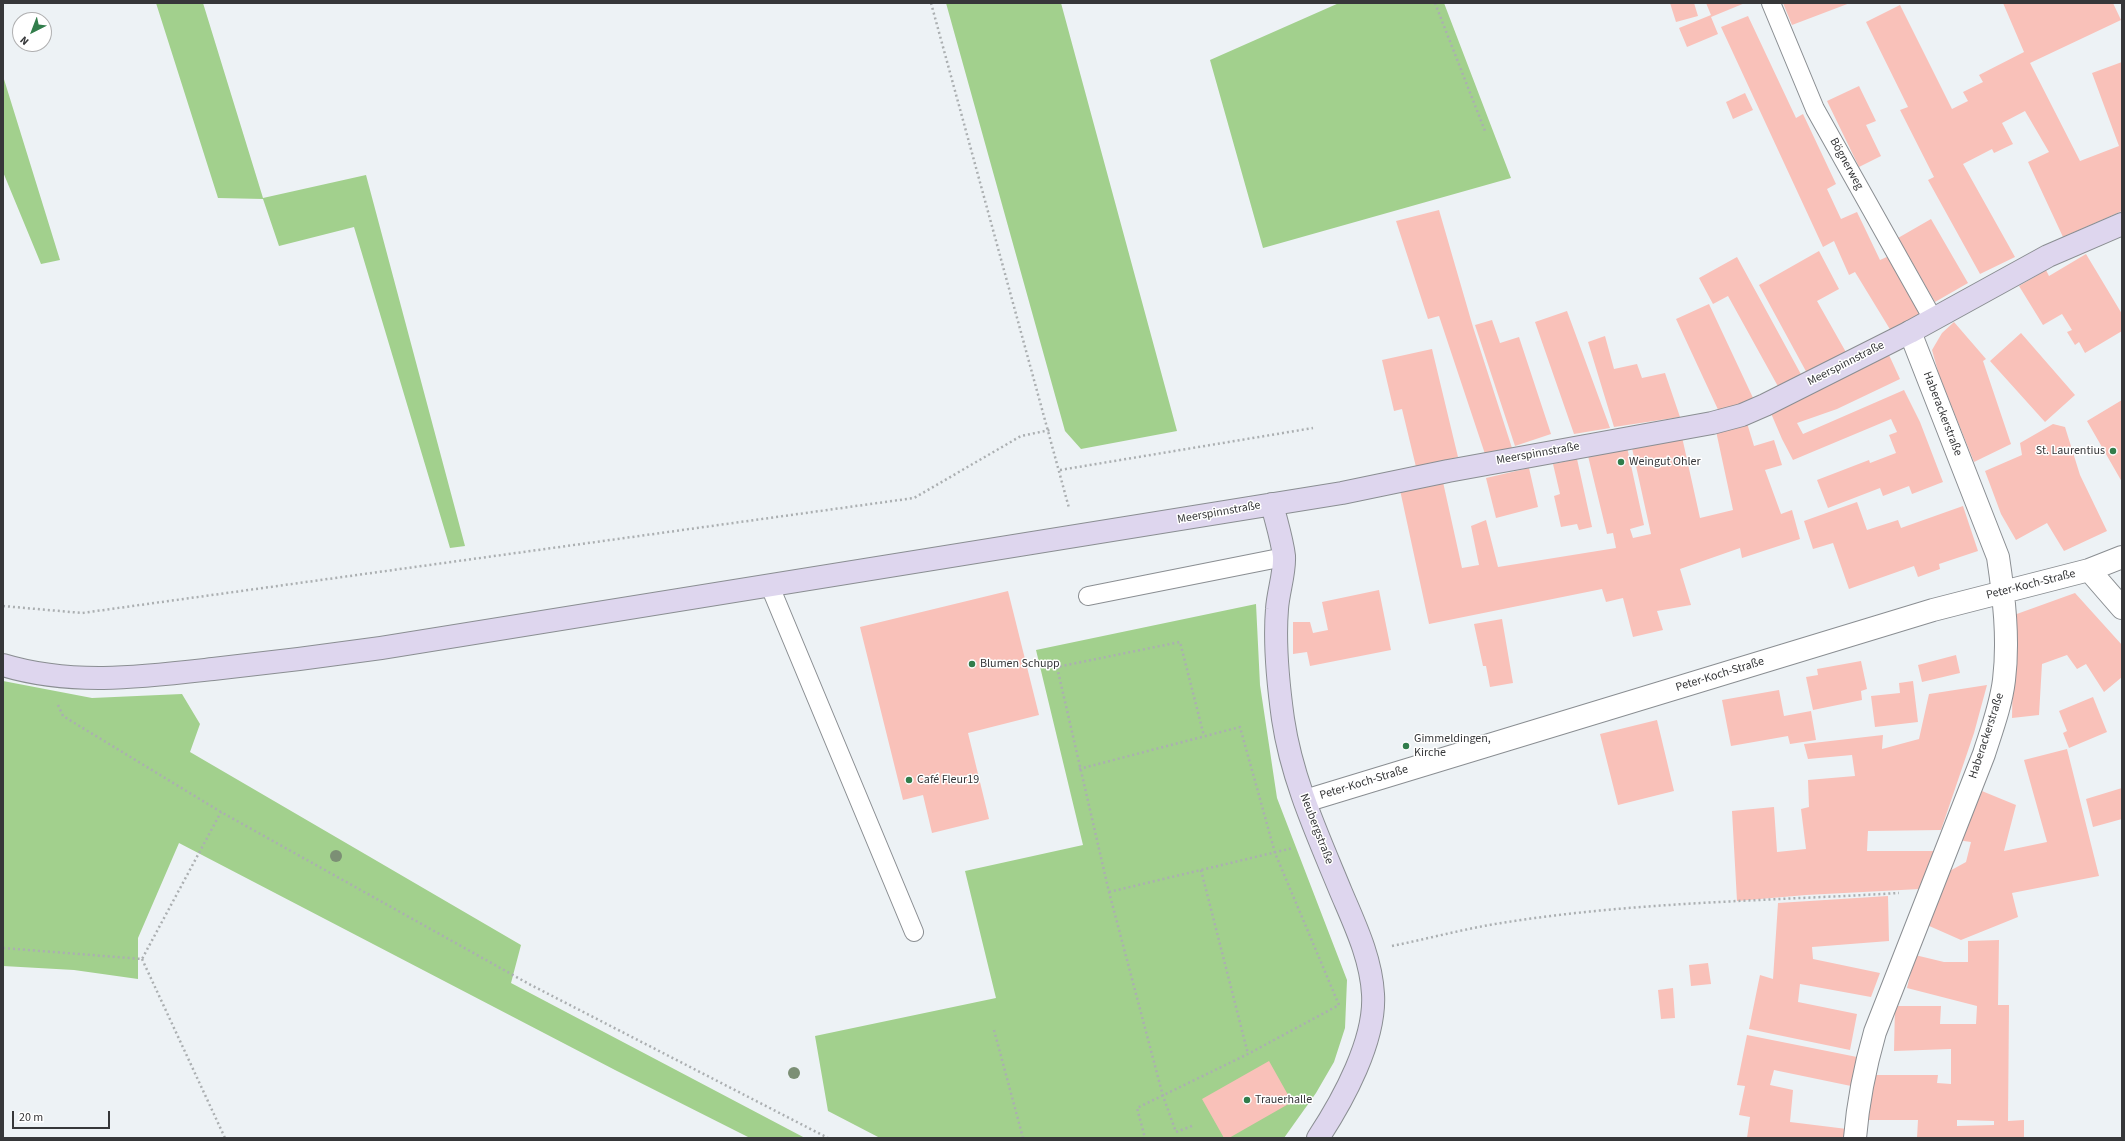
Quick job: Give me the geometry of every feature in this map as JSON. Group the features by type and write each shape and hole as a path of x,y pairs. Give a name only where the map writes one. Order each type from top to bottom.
{"street":[{"name":"Meerspinnstraße","path":"3,664 44,675 104,680 158,676 292,661 389,647 769,584 1077,537 1342,492 1719,421 1742,415 1765,405 1910,332 2048,256 2121,227"},
{"name":"Haberackerstraße","path":"1855,1138 1857,1110 1864,1070 1875,1032 1984,754 1999,707 2004,680 2006,646 2003,591 1998,557 1910,332"},
{"name":"Neubergstraße","path":"1272,504 1284,557 1277,610 1277,665 1283,719 1293,767 1304,801 1366,951 1373,994 1370,1026 1357,1068 1329,1121 1318,1138"},
{"path":"2089,570 2122,558"},
{"name":"Peter-Koch-Straße","path":"1304,801 1933,610 2089,570 2122,608"}],"lane":[{"name":"Bögnerweg","path":"1772,3 1815,109 1933,319"},
{"path":"1088,596 1284,557"},
{"path":"769,584 914,932"}],"path":[{"path":"931,3 1050,430 1077,537"},
{"path":"1435,3 1485,131"},
{"path":"1060,470 1313,428"},
{"path":"3,606 82,613 914,498 1021,436 1050,430"},
{"path":"1192,1126 1176,1132 1163,1096 1109,892 1079,769 1057,667 1180,642 1204,736"},
{"path":"44,675 64,716 221,812 528,984 828,1138"},
{"path":"1079,769 1240,727 1275,853 1338,1005 1248,1054 1137,1108 1146,1138"},
{"path":"142,959 221,812"},
{"path":"1109,892 1275,853 1320,840"},
{"path":"1201,870 1248,1054"},
{"path":"1366,951 1495,924 1582,913 1675,906 1930,892"},
{"path":"3,948 142,959"},
{"path":"142,959 225,1138"},
{"path":"994,1030 1024,1138"}],"green space":[{"path":"156,3 203,3 263,198 366,175 465,546 450,548 354,227 279,246 263,199 218,198"},
{"path":"946,3 1061,3 1177,431 1081,449 1065,431"},
{"path":"1339,3 1444,3 1511,178 1263,248 1210,60"},
{"path":"3,76 60,260 41,264 3,172"},
{"path":"1256,604 1260,685 1277,798 1347,980 1345,1028 1334,1062 1316,1093 1284,1138 880,1138 828,1111 815,1036 996,998 965,871 1083,845 1036,650"},
{"path":"3,681 92,698 182,694 200,724 190,752 521,945 511,983 805,1138 750,1138 615,1070 179,843 138,938 138,979 74,970 3,966"}],"building":[{"path":"1670,3 1694,3 1698,16 1676,22"},
{"path":"1706,3 1745,3 1711,17 1718,34 1687,47 1679,28 1711,15"},
{"path":"1783,3 1850,3 1792,25"},
{"path":"2003,3 2113,3 2121,20 2030,63 2080,161 2119,146 2092,73 2122,62 2122,211 2063,237 2028,162 2049,152 2025,111 2002,123 2013,144 1994,153 1992,149 1963,164 2015,257 1980,274 1928,180 1934,177 1900,110 1908,107 1866,22 1900,5 1952,109 1968,101 1963,92 1983,82 1979,75 2024,52"},
{"path":"1748,16 1796,118 1803,114 1836,184 1827,189 1841,219 1857,212 1880,260 1889,256 1923,313 1891,331 1855,272 1849,275 1834,241 1823,247 1721,27"},
{"path":"1859,86 1876,121 1866,125 1881,156 1859,167 1827,101"},
{"path":"1745,93 1753,110 1733,119 1726,102"},
{"path":"1439,210 1473,327 1512,448 1485,454 1439,316 1428,319 1396,221"},
{"path":"1931,219 1968,283 1935,302 1898,238"},
{"path":"1819,251 1839,289 1817,301 1847,354 1808,375 1759,285"},
{"path":"2086,254 2122,314 2122,331 2085,353 2079,342 2075,345 2067,332 2072,330 2062,314 2043,325 2019,286 2046,270 2049,276"},
{"path":"1737,257 1803,378 1780,390 1728,296 1713,304 1699,278"},
{"path":"1709,304 1754,400 1721,416 1676,319"},
{"path":"1567,311 1610,428 1574,434 1535,322"},
{"path":"1492,320 1500,343 1519,337 1551,434 1515,446 1475,325"},
{"path":"1954,322 1986,359 1983,361 2011,444 1974,462 1939,375 1932,350 1942,333"},
{"path":"2021,333 2075,395 2045,422 1990,361"},
{"path":"1605,336 1614,369 1637,364 1642,378 1665,373 1680,417 1614,427 1588,342"},
{"path":"1432,349 1458,457 1416,467 1402,409 1394,411 1382,360"},
{"path":"1889,355 1900,379 1837,409 1797,423 1803,434 1904,390 1920,422 1943,482 1912,494 1909,486 1883,496 1880,488 1828,508 1817,480 1869,460 1870,463 1896,453 1889,435 1897,432 1891,419 1793,460 1770,411"},
{"name":"St. Laurentius","path":"2122,400 2122,482 2087,421"},
{"path":"1747,423 1754,446 1774,440 1782,465 1765,470 1781,514 1792,510 1800,539 1742,558 1740,548 1680,569 1691,605 1657,611 1663,630 1633,637 1623,598 1606,602 1602,589 1429,624 1400,490 1443,482 1462,568 1479,565 1471,526 1486,520 1498,567 1616,548 1613,533 1607,534 1588,456 1627,447 1644,525 1630,529 1633,538 1651,534 1632,448 1682,437 1700,518 1733,510 1716,431"},
{"path":"2053,424 2065,427 2080,475 2107,531 2064,551 2047,523 2016,540 2001,514 1985,471 2022,455 2020,443"},
{"path":"1577,459 1592,527 1579,530 1577,524 1561,527 1554,496 1560,494 1553,464"},
{"path":"1529,468 1538,507 1496,518 1486,478"},
{"path":"1857,502 1867,530 1898,520 1901,528 1963,506 1978,551 1939,564 1940,569 1918,577 1914,566 1849,589 1833,543 1813,549 1804,521"},
{"path":"1379,590 1391,650 1310,666 1307,652 1293,654 1293,622 1310,622 1313,633 1328,630 1322,602"},
{"path":"1008,591 1039,715 968,733 989,819 932,833 923,795 903,800 860,627"},
{"path":"2075,593 2122,645 2122,677 2104,692 2086,664 2077,669 2067,655 2042,664 2039,715 2012,718 2014,615"},
{"path":"1502,619 1513,683 1490,687 1486,666 1483,666 1474,624"},
{"path":"1956,655 1960,673 1922,682 1918,665"},
{"path":"1861,661 1867,689 1861,691 1862,700 1813,710 1806,677 1818,675 1817,669"},
{"path":"1913,681 1918,722 1875,727 1871,696 1900,693 1899,683"},
{"path":"1987,685 1974,733 1941,830 1868,831 1867,851 1938,851 1920,889 1806,895 1737,901 1732,811 1774,807 1777,852 1806,849 1801,809 1809,807 1808,780 1855,776 1852,755 1808,759 1804,744 1883,735 1882,749 1919,739 1929,694"},
{"path":"1779,690 1784,716 1811,711 1816,740 1790,744 1788,736 1731,746 1722,700"},
{"path":"2093,697 2107,732 2069,748 2063,733 2067,731 2059,711"},
{"path":"1657,720 1674,791 1618,805 1600,734"},
{"path":"2067,749 2099,876 2012,893 2018,917 1961,940 1927,925 1946,873 1966,862 1971,842 1957,840 1977,789 2016,805 2004,851 2047,842 2024,760"},
{"path":"2122,788 2122,819 2093,827 2086,799"},
{"path":"1888,896 1889,941 1812,947 1813,959 1880,973 1871,997 1800,984 1798,1002 1857,1014 1850,1050 1749,1029 1760,975 1773,979 1778,903"},
{"path":"1999,940 1998,1005 2009,1005 2008,1121 2024,1120 2024,1138 1917,1138 1918,1120 1867,1120 1871,1075 1938,1075 1937,1083 1951,1084 1951,1049 1894,1051 1895,1006 1941,1006 1940,1024 1976,1024 1977,1006 1907,988 1915,955 1944,962 1968,962 1968,941","holes":["1957,1120 1994,1121 1994,1125 1957,1126"]},
{"path":"1708,963 1711,984 1691,986 1689,965"},
{"path":"1673,988 1675,1018 1661,1019 1658,990"},
{"path":"1747,1035 1857,1057 1851,1086 1774,1070 1770,1085 1793,1090 1790,1122 1847,1129 1845,1138 1747,1138 1750,1117 1739,1115 1745,1086 1737,1085"},
{"name":"Trauerhalle","path":"1269,1061 1292,1102 1229,1138 1224,1138 1202,1099"}],"place":[{"name":"St. Laurentius","path":"2113,451"},
{"name":"Weingut Ohler","path":"1621,462"},
{"name":"Blumen Schupp","path":"972,664"},
{"name":"Gimmeldingen, Kirche","path":"1406,746"},
{"name":"Café Fleur19","path":"909,780"},
{"name":"Trauerhalle","path":"1247,1100"}]}
